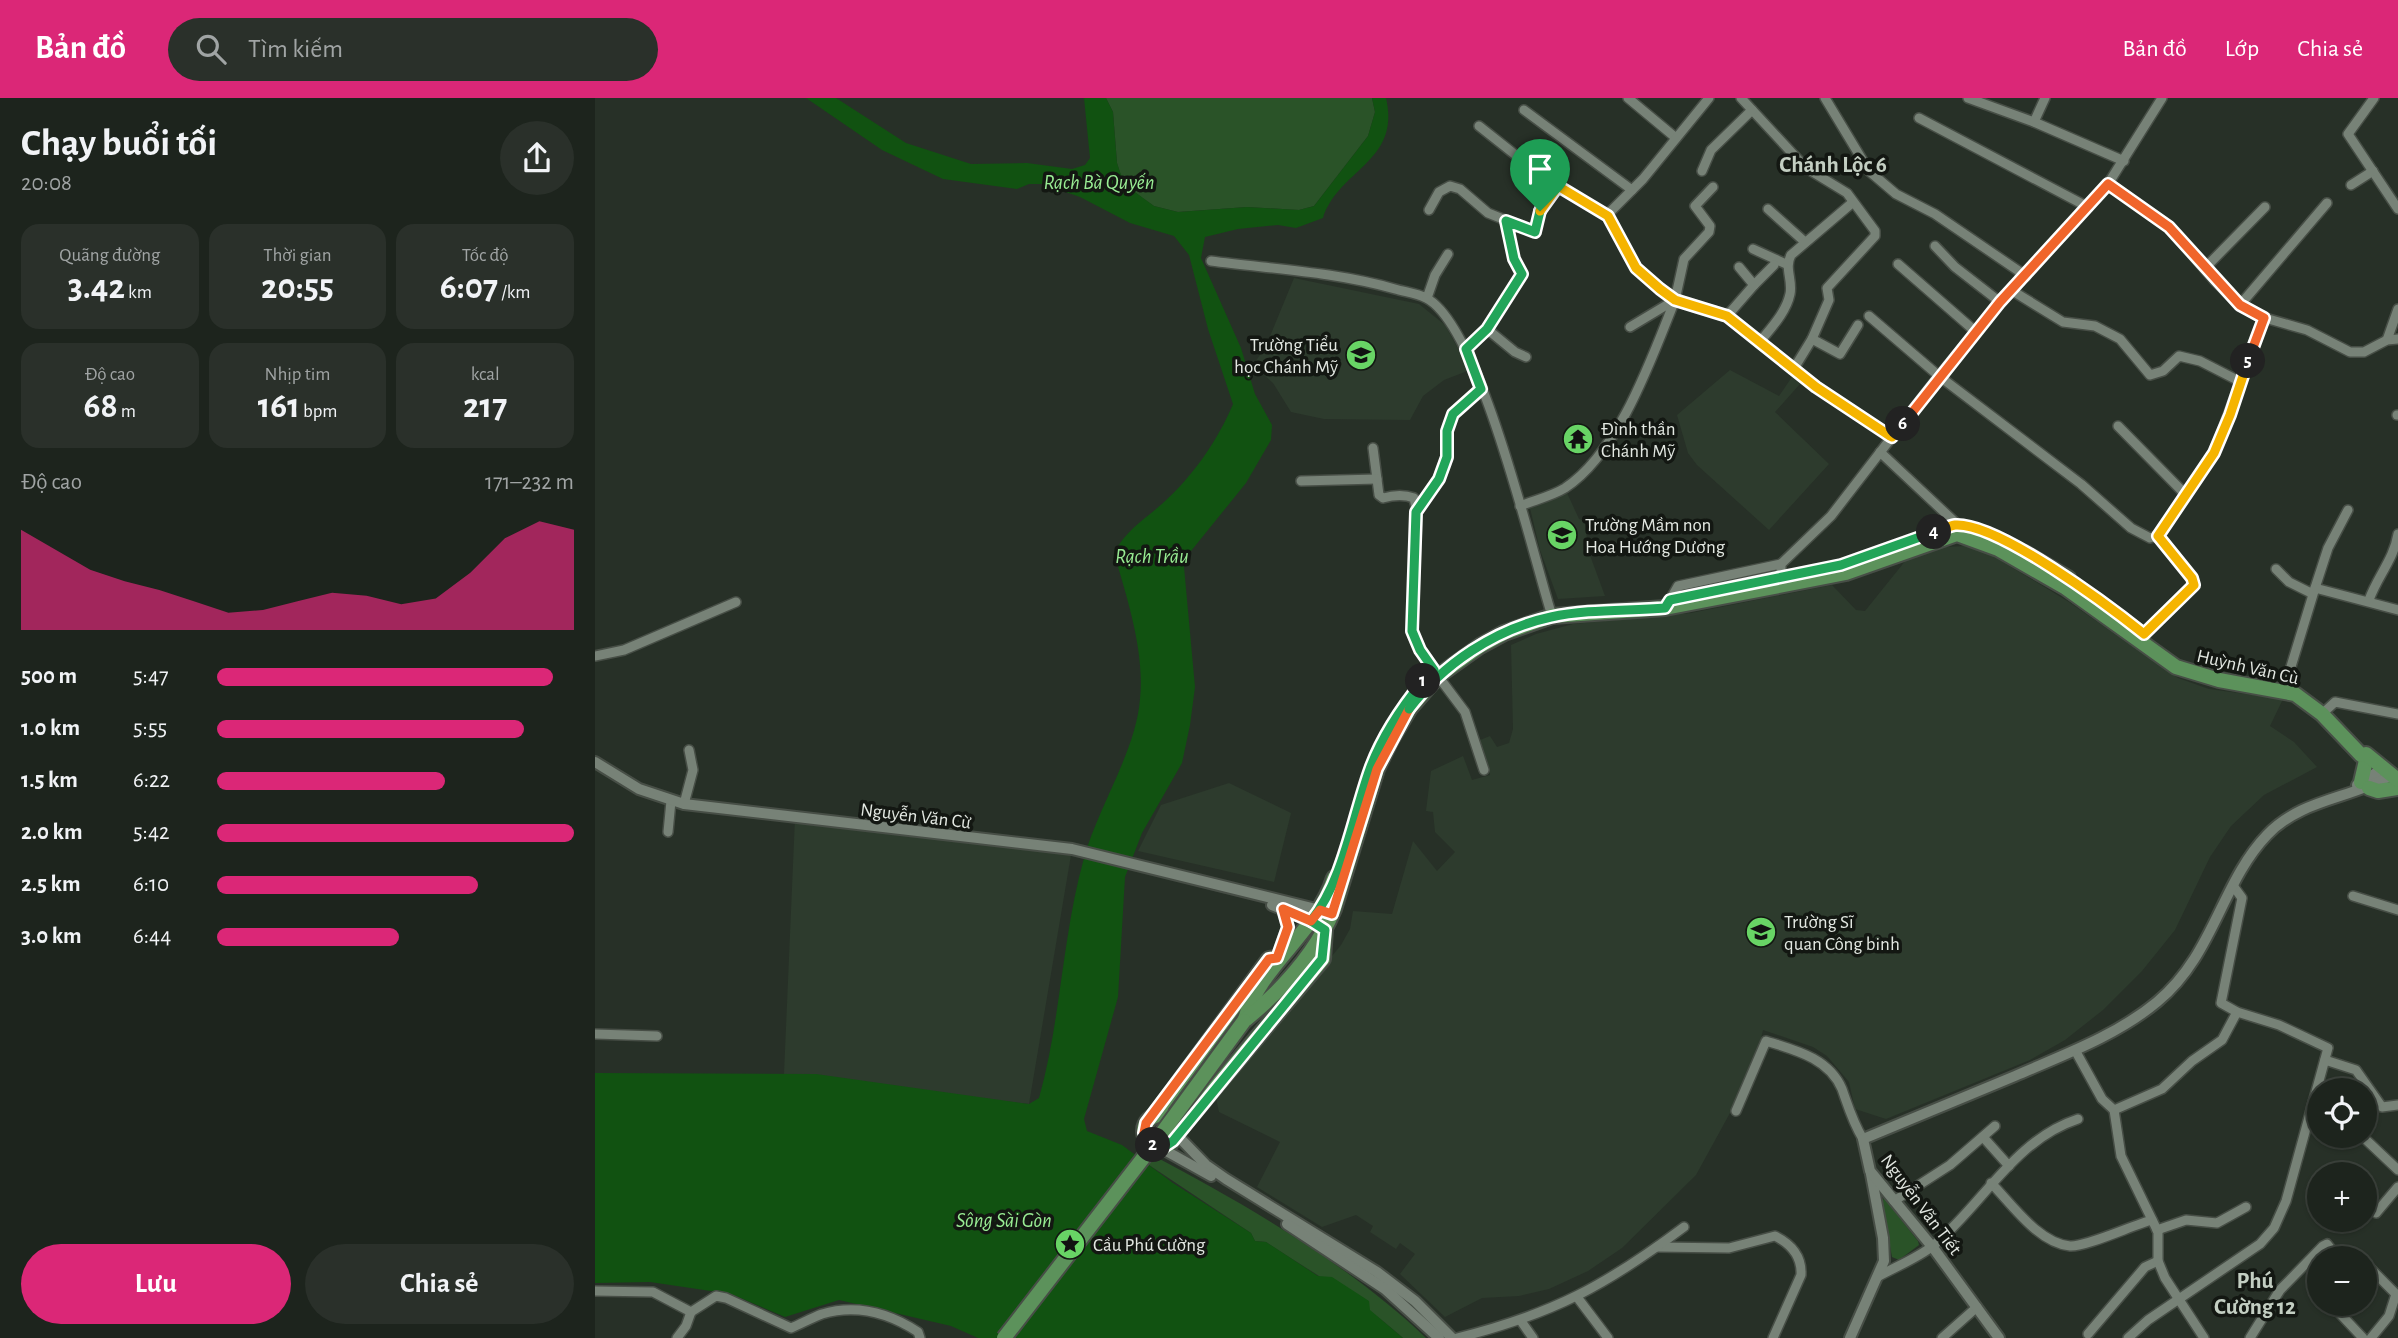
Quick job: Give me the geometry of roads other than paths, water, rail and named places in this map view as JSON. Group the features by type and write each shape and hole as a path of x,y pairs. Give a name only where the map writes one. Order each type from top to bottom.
{"main road":[{"path":"1244,1021 1255,995 1283,955 1321,915 1375,755 1403,706 1436,673 1474,642 1511,624 1552,614 1667,604 1781,575 1854,562 1962,530 1995,538 2051,568 2191,665 2286,683 2304,689 2366,749 2365,785 2378,791 2392,778 2367,755"},
{"name":"Huỳnh Văn Cù","path":"1962,530 2066,588 2176,667 2219,680 2291,692 2325,711"},
{"path":"1283,955 1269,959 1154,1116 1146,1123 1144,1133 1149,1143 1159,1147 1169,1145 1183,1124 1322,959 1325,937 1321,915"},
{"path":"1004,1338 1154,1144 1244,1021 1279,990 1325,937"},
{"path":"1171,1092 1172,1110 1184,1117 1183,1124"},
{"path":"1154,1116 1183,1124"}],"street":[{"path":"1628,98 1676,138"},
{"path":"1741,98 1806,168 1839,187 1875,231 1874,236 1827,288 1829,300 1812,339 1793,370"},
{"path":"1825,98 1868,171 1896,194 1935,215 2026,276"},
{"path":"1968,98 2124,161"},
{"path":"2033,122 2045,98"},
{"path":"1781,575 2000,302 2108,184 2162,98"},
{"path":"2374,98 2348,134 2398,209"},
{"path":"1608,216 1676,138 1704,100"},
{"path":"1524,110 1632,190"},
{"path":"1702,171 1711,150 1752,110"},
{"path":"1919,118 2088,207"},
{"path":"1479,126 1558,186 1608,216 1636,268 1675,300 1727,316 1793,370 1892,437"},
{"path":"2351,185 2373,171"},
{"path":"2108,184 2169,227 2240,305 2264,318 2307,330 2350,352 2364,352 2387,340 2398,338"},
{"path":"1429,209 1439,192 1450,186 1460,189 1488,213 1535,232 1540,211 1558,186"},
{"path":"1520,506 1564,488 1588,469 1638,391 1675,300 1684,259 1709,232 1710,226 1695,206 1713,187"},
{"path":"1759,343 1780,315 1790,296 1786,264 1805,242 1852,203"},
{"path":"2240,305 2327,204"},
{"path":"2205,268 2265,207"},
{"path":"1768,209 1805,242"},
{"path":"1466,349 1487,329 1522,274 1514,259 1506,221"},
{"path":"1935,246 1955,267 2000,302"},
{"path":"1753,249 1786,264"},
{"path":"1427,298 1435,275 1448,254"},
{"path":"1211,261 1377,284 1427,298 1449,317 1466,349 1481,389 1552,614"},
{"path":"1898,264 1976,332"},
{"path":"1727,316 1774,265"},
{"path":"1739,267 1754,285"},
{"path":"2011,290 2063,322 2095,326 2120,339 2150,375 2163,371 2179,356 2200,362 2241,382"},
{"path":"1630,327 1675,300"},
{"path":"2387,340 2398,309"},
{"path":"1869,316 1939,376 2081,484 2131,528 2150,538 2158,536 2214,453 2264,318"},
{"path":"1812,339 1840,354 1859,325"},
{"path":"1487,329 1515,352 1526,357"},
{"path":"1416,512 1439,479 1447,457 1447,431 1453,414 1481,389"},
{"path":"2118,426 2186,495"},
{"path":"1373,448 1379,495 1383,498 1396,494 1414,498 1416,512 1412,631 1420,650 1465,712 1484,770"},
{"path":"1880,452 1962,530"},
{"path":"1301,481 1377,479"},
{"path":"2286,683 2323,559 2348,510"},
{"path":"2369,600 2377,579 2387,566 2398,534"},
{"path":"2144,634 2194,585 2192,578 2158,536"},
{"path":"2276,569 2289,582 2313,591 2369,600 2398,610"},
{"path":"595,656 624,650 736,602"},
{"path":"2325,711 2335,702 2398,714"},
{"path":"684,804 693,769 689,750"},
{"name":"Nguyễn Văn Cừ","path":"595,762 639,789 684,804 1072,849 1321,915"},
{"path":"1863,1139 2075,1050 2155,1004 2179,983 2206,941 2245,864 2267,835 2284,821 2313,804 2392,778"},
{"path":"668,832 671,801"},
{"path":"2234,887 2242,898 2221,1003 2237,1012 2279,1025 2328,1048 2321,1078"},
{"name":"Nguyễn Văn Cừ","path":"1240,892 1283,909 1321,915"},
{"path":"2353,896 2398,910"},
{"path":"1283,909 1288,927 1283,955"},
{"path":"2114,1110 2162,1088 2192,1061 2222,1040 2237,1012"},
{"path":"595,1034 657,1036"},
{"name":"Nguyễn Văn Tiết","path":"1736,1111 1766,1041 1806,1054 1832,1073 1863,1139 1870,1171 1932,1247 1999,1338"},
{"path":"2075,1050 2102,1099 2114,1110 2120,1156 2157,1230 2158,1261 2165,1278 2204,1338"},
{"path":"2325,1060 2356,1070 2382,1107 2398,1105"},
{"path":"1877,1277 1932,1247 2008,1166 2062,1124 2078,1119"},
{"path":"1183,1124 1206,1165 1415,1301 1454,1338 1484,1335 1577,1297 1634,1265 1683,1227"},
{"path":"1894,1201 1950,1166 1995,1126"},
{"path":"2128,1338 2260,1244 2274,1228 2307,1132"},
{"path":"1983,1136 2008,1166"},
{"path":"1159,1147 1363,1268 1439,1338"},
{"path":"2375,1148 2398,1170"},
{"path":"1850,1338 1877,1277 1884,1249 1870,1171"},
{"path":"1991,1183 2035,1228 2052,1240 2071,1246 2152,1220"},
{"path":"2377,1212 2398,1187"},
{"path":"2157,1230 2186,1220 2217,1223 2246,1207"},
{"path":"1657,1247 1729,1248 1775,1236 1782,1240 1797,1254 1801,1275 1773,1338"},
{"path":"2088,1334 2145,1267 2158,1261"},
{"path":"2250,1338 2280,1290 2307,1262"},
{"path":"2371,1338 2389,1316 2396,1294 2377,1275"},
{"path":"595,1291 653,1292 691,1312"},
{"path":"1577,1297 1608,1338"},
{"path":"677,1338 686,1326 691,1312 710,1299 726,1298 791,1328 821,1314 839,1311 882,1312 918,1332 921,1338"},
{"path":"1942,1338 1977,1307"},
{"path":"2342,1316 2363,1338"},
{"path":"1521,1321 1533,1338"}],"water":[{"name":"Sông Sài Gòn","path":"806,98 836,98 906,143 971,164 1027,163 1072,169 1085,165 1090,158 1084,98 1106,98 1113,112 1117,163 1124,184 1154,206 1178,212 1247,207 1299,210 1314,206 1368,136 1375,112 1372,98 1386,98 1388,120 1385,137 1377,151 1331,201 1323,218 1296,228 1278,225 1238,229 1205,237 1201,258 1241,348 1255,394 1272,425 1271,440 1246,483 1187,556 1184,567 1195,687 1190,725 1182,763 1142,833 1125,877 1118,997 1084,1119 1087,1131 1122,1145 1173,1183 1251,1233 1255,1241 1266,1242 1318,1276 1332,1277 1369,1301 1370,1310 1403,1338 978,1338 951,1326 839,1300 785,1317 731,1294 650,1282 595,1283 595,1073 816,1074 1029,1104 1039,1098 1084,858 1132,739 1140,699 1137,644 1114,553 1130,532 1163,503 1194,469 1212,444 1233,404 1208,329 1189,255 1174,236 1130,223 1080,197 1042,184 1029,184 1017,189 943,179 882,150"}],"place":[{"name":"Trường Tiểu học Chánh Mỹ","path":"1361,355"},
{"name":"Đình thần Chánh Mỹ","path":"1578,439"},
{"name":"Trường Mầm non Hoa Hướng Dương","path":"1562,535"},
{"name":"Trường Sĩ quan Công binh","path":"1761,932"},
{"name":"Cầu Phú Cường","path":"1070,1244"}],"district":[{"name":"Chánh Lộc 6","path":"1833,164"},
{"name":"Phú Cường 12","path":"2255,1293"}],"water label":[{"name":"Rạch Bà Quyến","path":"1099,182"},
{"name":"Rạch Trầu","path":"1152,556"}]}
